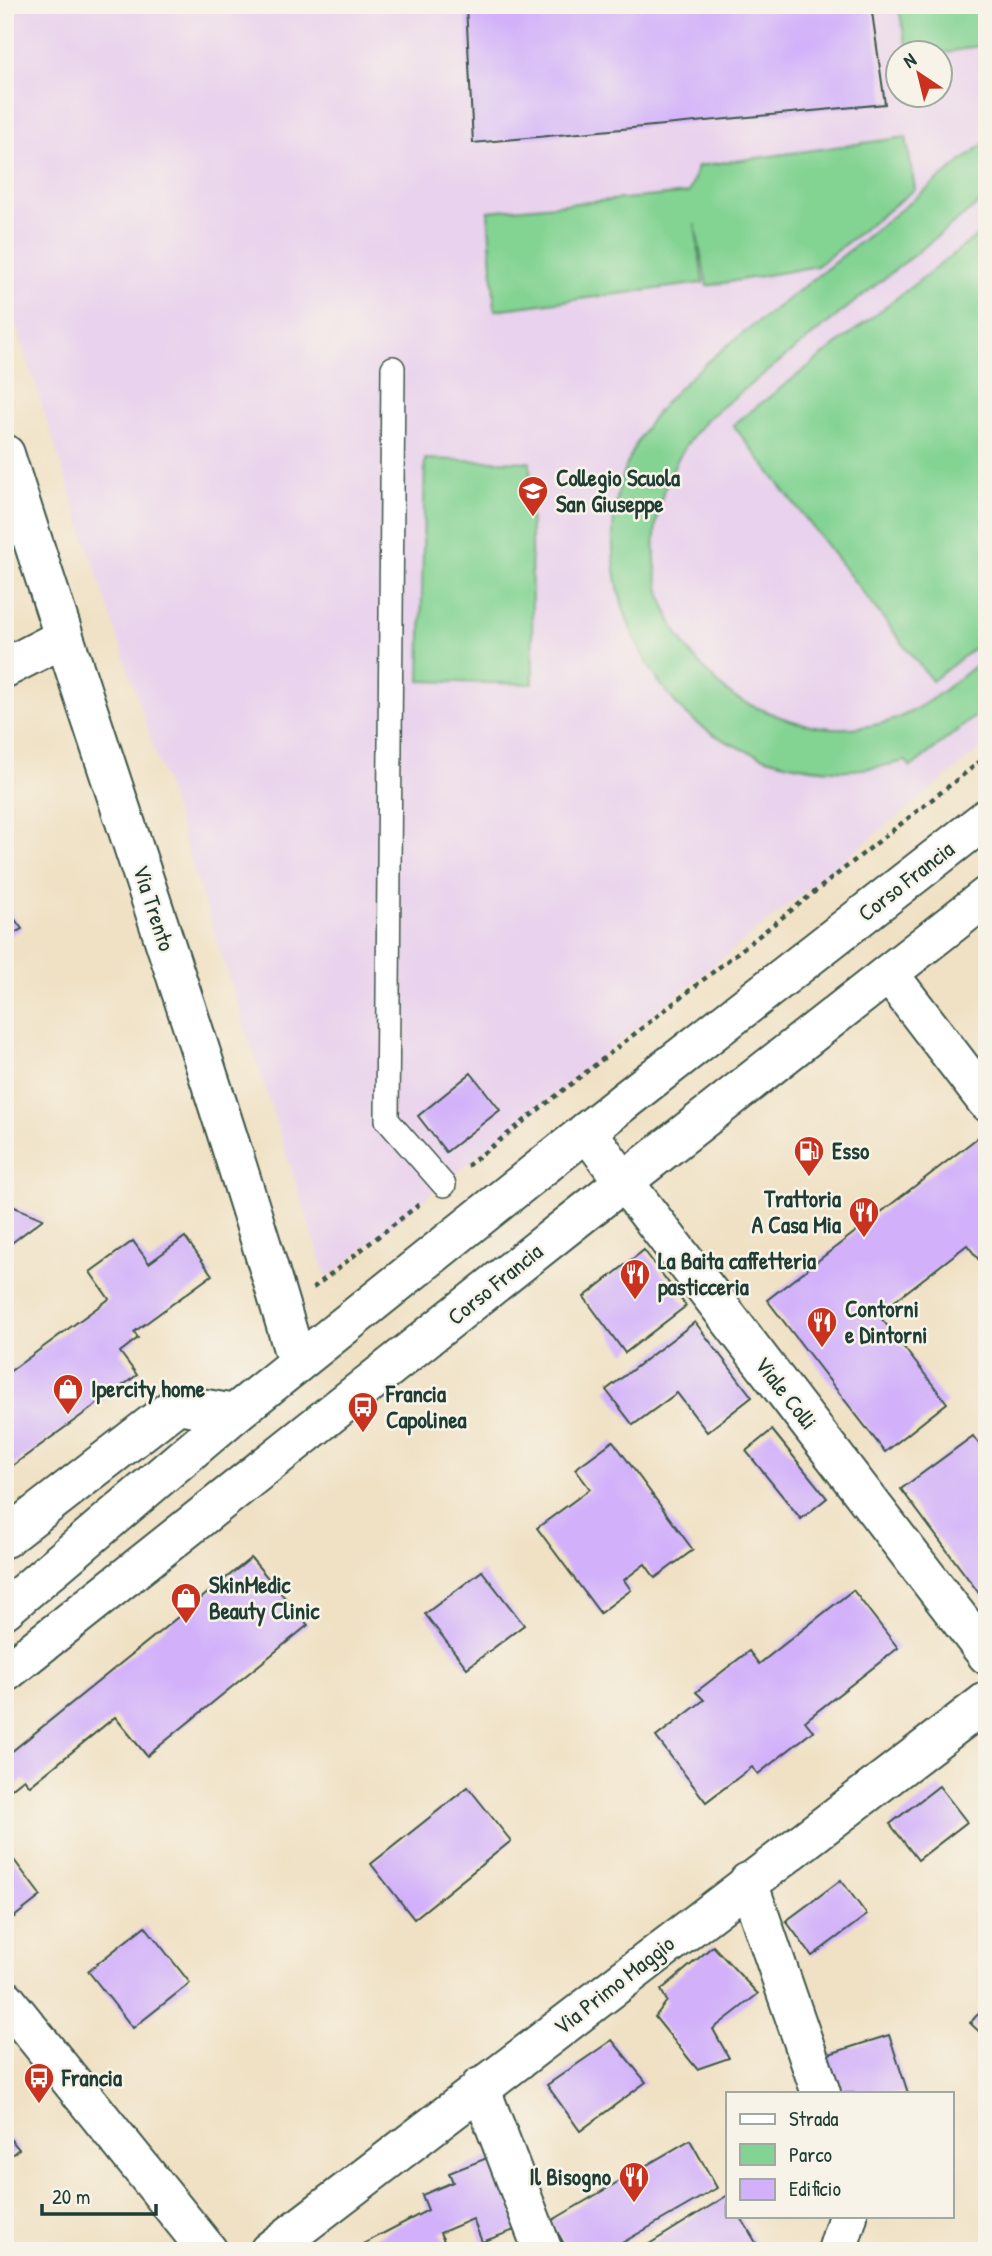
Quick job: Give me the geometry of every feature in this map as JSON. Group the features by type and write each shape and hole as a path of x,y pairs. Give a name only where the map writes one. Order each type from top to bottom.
{"street":[{"name":"Via Trento","path":"5,454 63,638 211,1079 298,1363"},
{"path":"5,668 63,638"},
{"name":"Corso Francia","path":"5,1609 234,1414 587,1131 987,818"},
{"name":"Corso Francia","path":"5,1674 987,897"},
{"path":"889,974 987,1102"},
{"name":"Viale Colli","path":"587,1131 987,1654"},
{"path":"5,1538 178,1404 234,1414"},
{"name":"Via Primo Maggio","path":"270,2251 480,2087 987,1701"},
{"path":"748,1882 821,2092"},
{"path":"5,1999 208,2251"},
{"path":"480,2087 543,2251"},
{"path":"837,2251 847,2218"}],"lane":[{"path":"393,368 387,1120 444,1185"}],"path":[{"path":"282,1312 987,756"}],"shaded area":[{"name":"Collegio Scuola San Giuseppe","path":"5,5 987,5 987,744 327,1278 5,292"}],"green space":[{"path":"898,5 987,5 987,44 954,51 954,38 905,38"},
{"path":"906,137 915,189 817,266 707,286 695,224 703,283 495,310 488,211 689,193 698,166"},
{"path":"987,141 987,197 707,419 686,446 670,475 659,506 655,538 656,571 663,602 677,633 711,676 740,700 799,723 814,726 844,728 874,725 916,709 941,693 987,656 987,707 911,767 906,761 851,770 812,768 789,764 745,750 705,729 687,715 672,699 649,665 631,629 619,591 613,552 614,513 623,475 639,438 664,404 695,373"},
{"path":"987,228 987,638 932,681 733,425"},
{"path":"425,459 530,462 533,684 420,681"}],"building":[{"path":"466,5 871,5 884,104 473,143"},
{"path":"5,906 22,929 5,938"},
{"path":"471,1073 500,1110 446,1152 418,1116"},
{"path":"985,1132 987,1270 967,1245 878,1314 947,1403 885,1452 767,1300"},
{"path":"5,1203 43,1219 5,1248"},
{"path":"185,1237 212,1275 134,1332 138,1338 120,1352 137,1375 5,1471 5,1375 109,1299 90,1272 133,1241 149,1263"},
{"name":"La Baita caffetteria pasticceria","path":"644,1250 686,1306 625,1353 584,1297"},
{"path":"695,1322 752,1397 707,1432 677,1393 633,1425 606,1390"},
{"path":"772,1430 827,1498 801,1519 746,1451"},
{"path":"973,1436 987,1455 987,1604 901,1489"},
{"path":"613,1441 693,1550 655,1578 645,1564 624,1580 631,1590 600,1613 537,1528 590,1489 575,1469"},
{"path":"251,1558 308,1625 147,1756 115,1717 30,1786 24,1779 5,1794 5,1757"},
{"path":"482,1571 524,1625 467,1668 425,1614"},
{"path":"853,1590 898,1648 805,1721 813,1731 758,1774 752,1767 706,1802 656,1737 704,1700 696,1692 749,1651 759,1664"},
{"path":"939,1786 967,1822 918,1860 890,1824"},
{"path":"468,1787 511,1841 414,1919 371,1864"},
{"path":"5,1848 41,1896 5,1924"},
{"path":"841,1880 867,1915 812,1956 786,1921"},
{"path":"145,1926 190,1983 133,2028 88,1971"},
{"path":"713,1946 758,1994 713,2029 729,2058 697,2069 655,2017 667,2001 661,1990"},
{"path":"987,2004 987,2039 970,2023"},
{"path":"889,2035 908,2092 834,2092 823,2056"},
{"path":"612,2040 646,2082 580,2131 547,2085"},
{"path":"5,2133 19,2149 5,2160"},
{"name":"Il Bisogno","path":"690,2140 717,2188 608,2251 568,2251 551,2221"},
{"path":"492,2156 520,2228 482,2242 473,2219 440,2233 449,2251 363,2251 361,2245 428,2210 422,2195 453,2182 449,2173"},
{"path":"726,2196 726,2218 741,2218 761,2251 638,2251"}],"place":[{"name":"Collegio Scuola San Giuseppe","path":"533,518"},
{"name":"Esso","path":"809,1178"},
{"name":"Trattoria A Casa Mia","path":"864,1239"},
{"name":"La Baita caffetteria pasticceria","path":"635,1301"},
{"name":"Contorni e Dintorni","path":"822,1349"},
{"name":"Ipercity home","path":"68,1416"},
{"name":"Francia Capolinea","path":"363,1434"},
{"name":"SkinMedic Beauty Clinic","path":"186,1625"},
{"name":"Francia","path":"39,2105"},
{"name":"Il Bisogno","path":"634,2204"}]}
